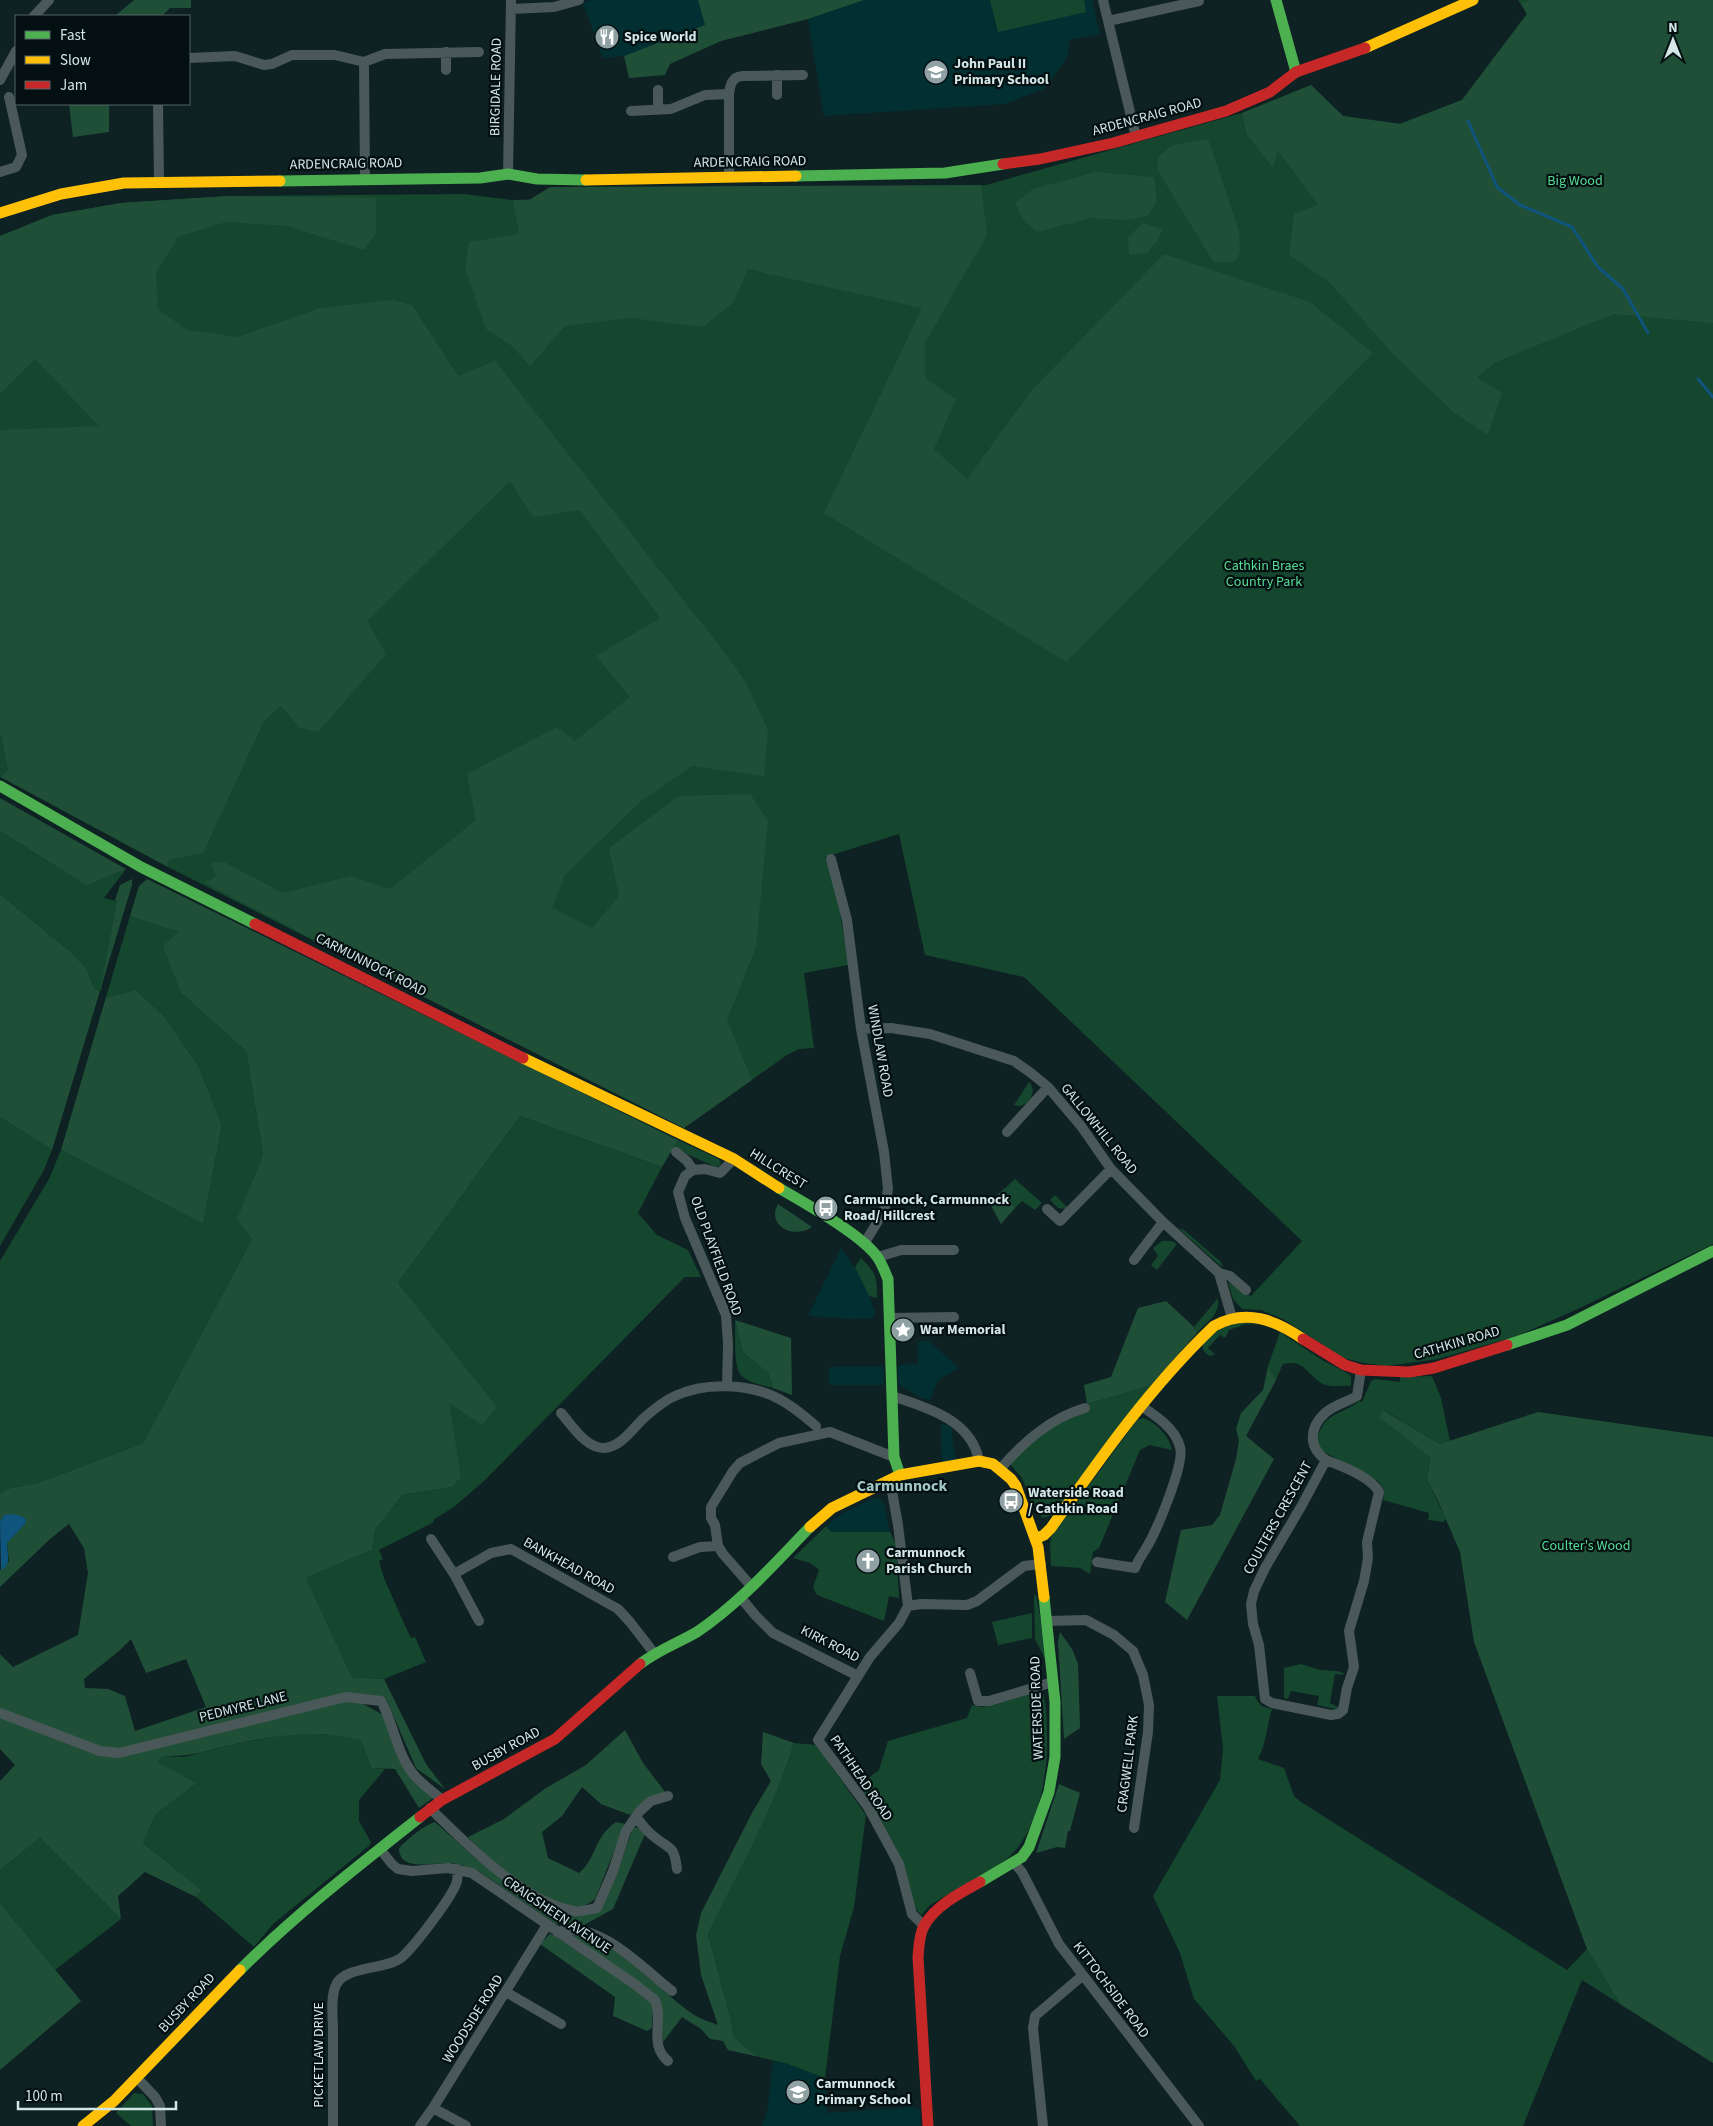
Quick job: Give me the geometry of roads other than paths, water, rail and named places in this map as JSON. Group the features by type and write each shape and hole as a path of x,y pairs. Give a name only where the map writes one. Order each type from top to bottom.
{"street":[{"path":"35,15 49,0"},
{"path":"511,4 554,8 579,0"},
{"path":"1103,0 1136,137"},
{"path":"1276,0 1296,72"},
{"name":"ARDENCRAIG ROAD","path":"0,213 47,196 88,187 124,183 480,178 508,174 537,179 945,173 1040,160 1136,137 1226,111 1270,92 1296,72 1363,49 1473,0"},
{"path":"1108,21 1199,1"},
{"name":"BIRGIDALE ROAD","path":"508,174 511,4"},
{"path":"446,52 446,70"},
{"path":"190,58 235,56 264,65 272,64 292,55 335,55 364,62 385,54 479,52"},
{"path":"0,80 15,53"},
{"path":"364,62 365,179"},
{"path":"777,75 777,95"},
{"path":"729,177 729,94 731,82 736,77 803,75"},
{"path":"658,90 658,110"},
{"path":"631,112 671,109 705,95 729,94"},
{"path":"0,172 16,167 22,155 9,97"},
{"path":"158,105 159,182"},
{"name":"CARMUNNOCK ROAD","path":"0,786 141,866 536,1065 734,1159"},
{"name":"WINDLAW ROAD","path":"831,859 847,920 861,1029 884,1152 888,1189 885,1207 864,1244"},
{"name":"GALLOWHILL ROAD","path":"861,1029 892,1028 930,1034 1014,1061 1048,1088 1081,1126 1111,1169 1163,1222 1219,1273 1230,1276 1246,1290"},
{"path":"1008,1132 1048,1088"},
{"path":"676,1152 687,1161 693,1170 705,1169 720,1173 734,1159"},
{"name":"HILLCREST","path":"734,1159 864,1244 878,1257 888,1278 892,1396"},
{"path":"1047,1209 1060,1222 1111,1169"},
{"name":"OLD PLAYFIELD ROAD","path":"693,1170 685,1176 678,1192 680,1204 726,1315 728,1344 727,1386"},
{"path":"1134,1260 1163,1222"},
{"path":"878,1257 901,1250 954,1250"},
{"name":"CATHKIN ROAD","path":"1035,1539 1044,1535 1051,1528 1141,1406 1193,1346 1214,1326 1232,1318 1248,1316 1278,1324 1335,1360 1361,1370 1409,1372 1434,1368 1567,1325 1713,1251"},
{"path":"1219,1273 1232,1318"},
{"path":"890,1318 954,1317"},
{"name":"COULTERS CRESCENT","path":"1326,1460 1258,1581 1252,1604 1253,1624 1259,1645 1265,1699 1272,1703 1331,1715 1338,1714 1342,1710 1354,1666 1349,1631 1364,1581 1368,1558 1367,1542 1379,1492 1375,1485 1326,1460 1318,1454 1312,1442 1317,1424 1325,1413 1357,1396 1361,1370"},
{"path":"563,1420 593,1446 604,1448 623,1440 642,1420 674,1396 691,1390 727,1386 766,1393 779,1399 794,1415 816,1426"},
{"path":"979,1461 978,1451 970,1438 954,1422 940,1413 892,1396 898,1525 908,1606 921,1604 967,1605 977,1601 1024,1566 1040,1564"},
{"path":"1097,1562 1135,1568 1166,1505 1177,1468 1180,1447 1169,1427 1141,1406"},
{"path":"1000,1469 1038,1431 1071,1412 1085,1408"},
{"path":"752,1587 739,1574 718,1546 711,1518 711,1507 740,1463 779,1443 830,1432 894,1457"},
{"name":"WATERSIDE ROAD","path":"924,1926 936,1912 950,1901 1022,1857 1029,1847 1049,1792 1055,1757 1053,1682 1048,1621 1035,1539 1016,1486 1011,1479 993,1464 979,1461"},
{"name":"BUSBY ROAD","path":"83,2126 114,2101 266,1944 350,1872 442,1800 555,1739 631,1670 654,1652 696,1632 741,1598 832,1508 895,1478 979,1461"},
{"path":"431,1539 454,1574 479,1621"},
{"path":"673,1557 700,1547 718,1546"},
{"name":"BANKHEAD ROAD","path":"454,1574 491,1553 511,1549 618,1609 654,1652"},
{"name":"KIRK ROAD","path":"741,1598 773,1633 858,1676 870,1658 899,1623 908,1606"},
{"name":"CRAGWELL PARK","path":"1048,1621 1086,1620 1114,1635 1134,1651 1143,1675 1150,1705 1134,1828"},
{"path":"970,1672 978,1700 981,1702 1053,1682"},
{"name":"PATHHEAD ROAD","path":"858,1676 818,1740 868,1807 899,1864 912,1914 924,1926"},
{"name":"PEDMYRE LANE","path":"0,1713 100,1751 119,1753 346,1697 381,1701 390,1716 400,1750 414,1776 442,1800"},
{"path":"430,1808 482,1857 537,1898 576,1912 597,1908 613,1871 626,1831 651,1801 668,1796"},
{"path":"636,1817 650,1834 660,1842 670,1846 676,1856 677,1869"},
{"name":"CRAIGSHEEN AVENUE","path":"380,1849 398,1869 412,1871 457,1869 472,1873 655,2000 659,2014 658,2050 660,2055 668,2061"},
{"name":"KITTOCHSIDE ROAD","path":"1014,1863 1022,1872 1059,1944 1200,2126"},
{"name":"PICKETLAW DRIVE","path":"332,2126 333,2011 336,1984 340,1978 348,1973 370,1969 400,1958 422,1935 448,1898 457,1881 457,1869"},
{"name":"WOODSIDE ROAD","path":"420,2126 547,1925"},
{"path":"924,1926 919,1942 918,1956 928,2126"},
{"path":"557,1932 564,1930 592,1933 618,1946 672,1991"},
{"path":"1043,2126 1033,2028 1035,2016 1082,1976"},
{"path":"506,1992 561,2024"},
{"path":"137,2078 155,2097 160,2106 161,2126"},
{"path":"433,2108 466,2126"}],"water":[{"path":"15,1514 25,1518 26,1523 7,1543 8,1562 1,1570 0,1522 4,1515"}],"waterway":[{"path":"1468,121 1497,187 1520,205 1572,227 1598,267 1623,289 1648,333"},
{"path":"1698,379 1713,397"}],"place":[{"name":"Spice World","path":"607,37"},
{"name":"John Paul II Primary School","path":"936,72"},
{"name":"Carmunnock, Carmunnock Road/ Hillcrest","path":"826,1208"},
{"name":"War Memorial","path":"903,1330"},
{"name":"Waterside Road / Cathkin Road","path":"1011,1501"},
{"name":"Carmunnock Parish Church","path":"868,1561"},
{"name":"Carmunnock Primary School","path":"798,2092"}],"district":[{"name":"Carmunnock","path":"902,1486"}],"park label":[{"name":"Big Wood","path":"1575,181"},
{"name":"Cathkin Braes Country Park","path":"1264,574"},
{"name":"Coulter's Wood","path":"1586,1546"}]}
